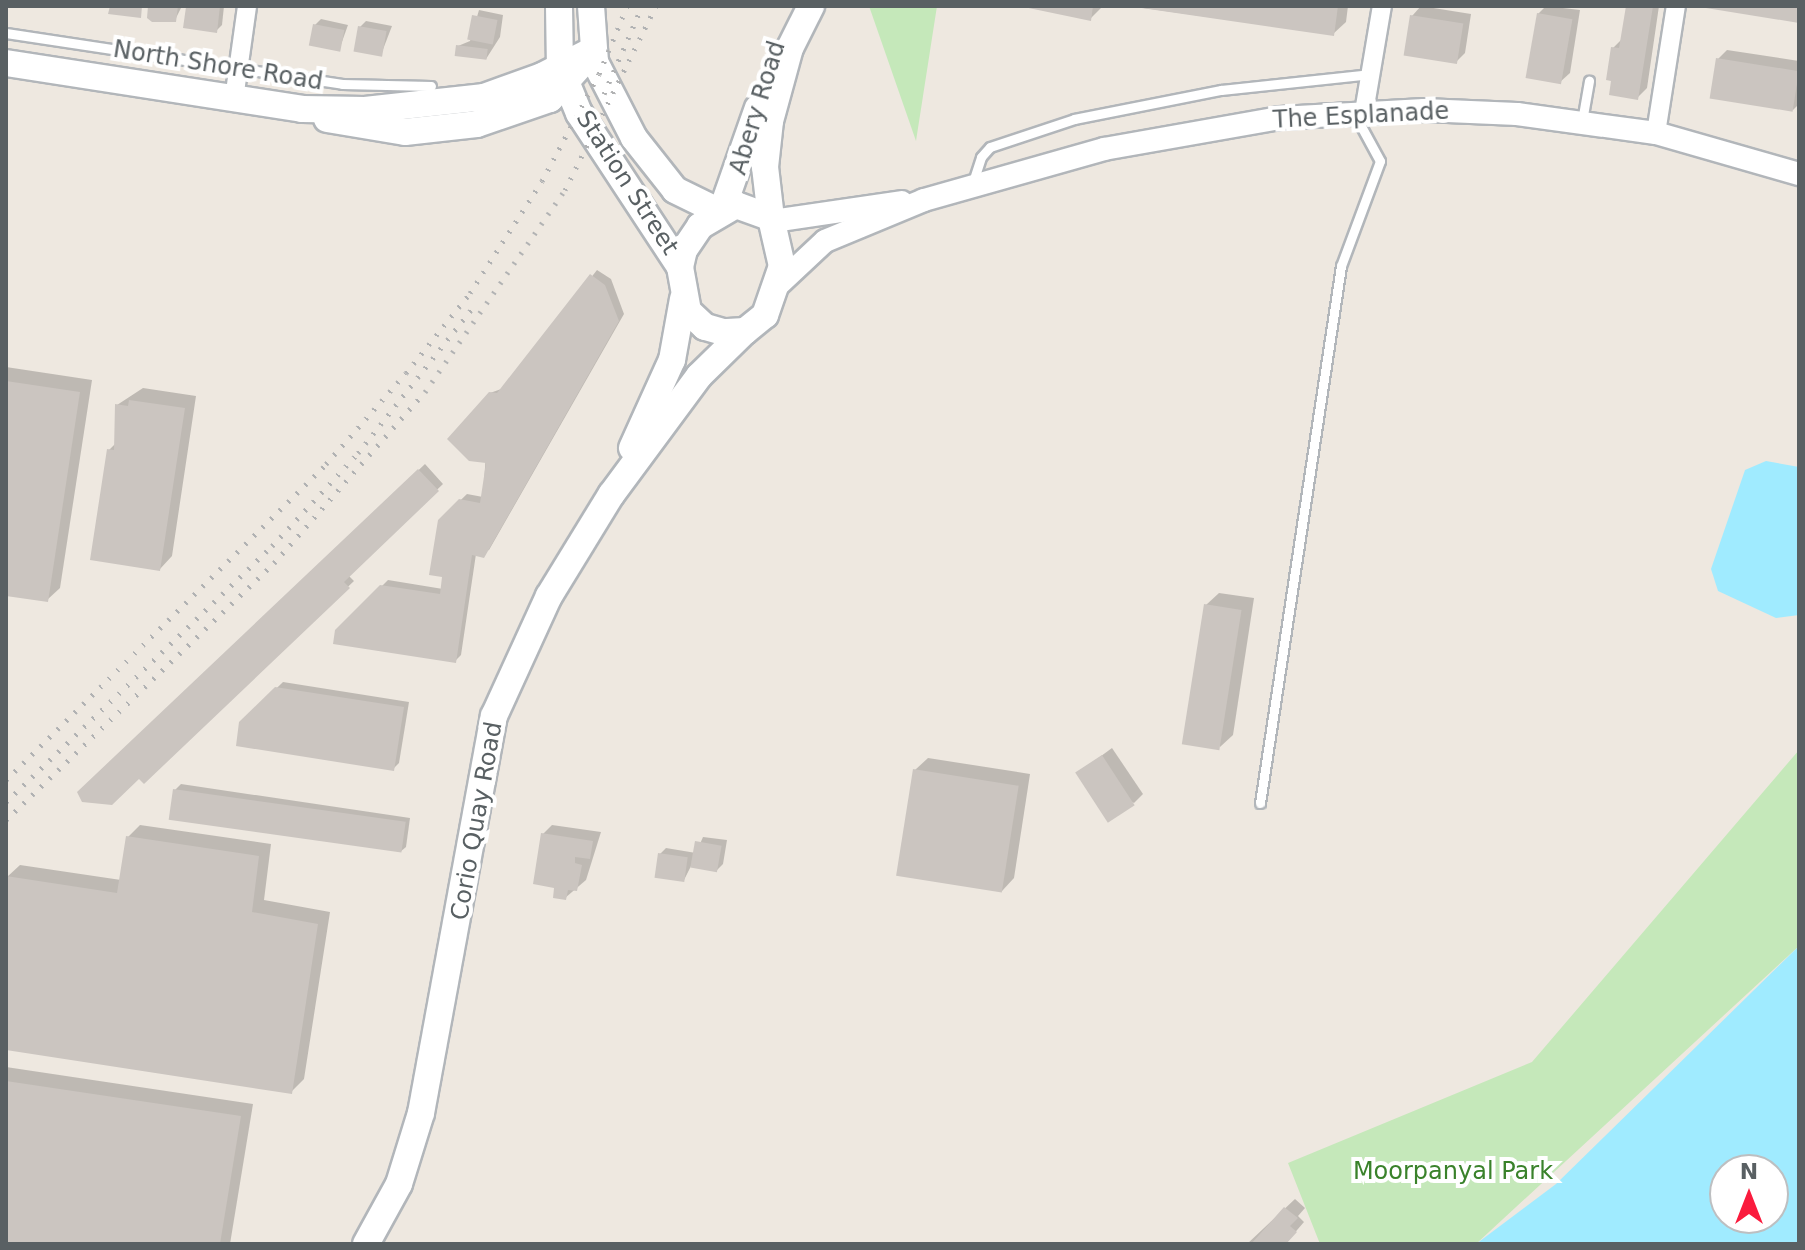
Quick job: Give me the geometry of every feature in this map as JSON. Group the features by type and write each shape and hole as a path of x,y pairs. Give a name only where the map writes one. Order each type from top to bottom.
{"main road":[{"name":"Station Street","path":"559,6 563,76 587,127 680,267"},
{"name":"Station Street","path":"591,6 593,50 606,89 657,172 675,190 721,211"},
{"name":"Abery Road","path":"721,211 739,174 774,50 793,6"},
{"name":"Abery Road","path":"772,220 765,167 770,121 790,48 811,6"},
{"name":"North Shore Road","path":"6,63 302,109 360,128 447,130 538,106 563,76 593,50"},
{"path":"744,206 772,220 781,257 778,285 769,311 745,331 705,327 683,299 680,267 688,241 721,211 744,206"},
{"name":"Corio Quay Road","path":"611,495 672,360 683,299"},
{"name":"Corio Quay Road","path":"366,1244 391,1204 408,1161 449,983 473,818 494,716 549,596 611,495 699,376 745,331"},
{"name":"Corio Quay Road","path":"383,1244 410,1195 432,1125 446,1049 449,983"}],"street":[{"path":"234,99 247,6"},
{"path":"1359,112 1371,74 1382,6"},
{"path":"1656,133 1676,6"},
{"name":"The Esplanade","path":"778,285 825,241 924,200 972,185 1193,130 1359,112 1458,111 1582,121 1656,133 1799,174"},
{"name":"The Esplanade","path":"772,220 924,200"}],"lane":[{"name":"North Shore Road","path":"6,33 390,89 431,86"},
{"path":"972,185 981,157 990,147 1074,119 1221,90 1371,74"},
{"path":"1582,121 1589,81"},
{"path":"1260,803 1341,266 1380,161 1359,112"}],"green space":[{"path":"869,6 937,6 916,141"},
{"name":"Moorpanyal Park","path":"1799,750 1799,946 1476,1244 1320,1244 1288,1163 1532,1062"}],"water":[{"path":"1766,461 1799,467 1799,615 1776,618 1718,591 1711,569 1745,470"},
{"path":"1799,946 1799,1244 1476,1244 1556,1184"}],"building":[{"path":"110,6 142,6 141,18 108,14"},
{"path":"148,6 178,6 176,22 152,22 147,18"},
{"path":"220,6 217,33 183,28 186,7"},
{"path":"1019,6 1093,6 1091,21"},
{"path":"1128,6 1338,6 1334,36"},
{"path":"1626,6 1653,6 1638,100 1609,95 1611,81 1606,80 1611,47 1619,48"},
{"path":"1799,6 1799,23 1706,8"},
{"path":"1537,13 1572,19 1561,84 1526,78"},
{"path":"472,15 498,20 493,45 467,40"},
{"path":"1410,15 1463,23 1457,64 1404,55"},
{"path":"313,24 344,30 340,52 309,46"},
{"path":"358,26 387,31 382,57 353,52"},
{"path":"456,45 488,49 486,60 455,56"},
{"path":"1716,58 1799,71 1793,112 1710,98"},
{"path":"590,274 605,285 619,321 484,558 472,555 456,663 333,644 335,630 380,585 440,594 442,577 429,575 438,520 459,499 480,503 486,463 469,461 447,439 489,392 497,393"},
{"path":"6,381 80,392 48,602 6,596"},
{"path":"129,400 185,408 160,571 90,560 107,449 114,450 115,404 128,406"},
{"path":"418,469 439,491 344,582 350,588 144,784 139,779 112,805 82,802 77,792"},
{"path":"1204,604 1242,610 1219,750 1182,744"},
{"path":"275,687 404,707 394,771 236,746 239,722"},
{"path":"1102,755 1135,805 1108,823 1075,772"},
{"path":"913,769 1019,786 1002,892 896,876"},
{"path":"173,789 406,822 401,852 169,820"},
{"path":"541,833 593,841 590,859 575,857 575,863 582,865 577,891 568,890 566,900 553,898 554,888 533,884"},
{"path":"126,836 259,856 252,912 318,924 292,1094 6,1050 6,876 117,893"},
{"path":"695,841 722,846 717,872 690,868"},
{"path":"658,853 688,857 684,882 655,878"},
{"path":"6,1081 241,1116 220,1244 6,1244"},
{"path":"1284,1207 1298,1218 1290,1226 1297,1232 1286,1244 1251,1244"}],"railway":[{"path":"6,780 326,464 406,373 470,293 542,181 599,74 627,6"},
{"path":"604,94 642,6"},
{"path":"6,820 274,563 425,392 565,190 656,6"},
{"path":"6,802 272,546 358,453 474,306"}]}
